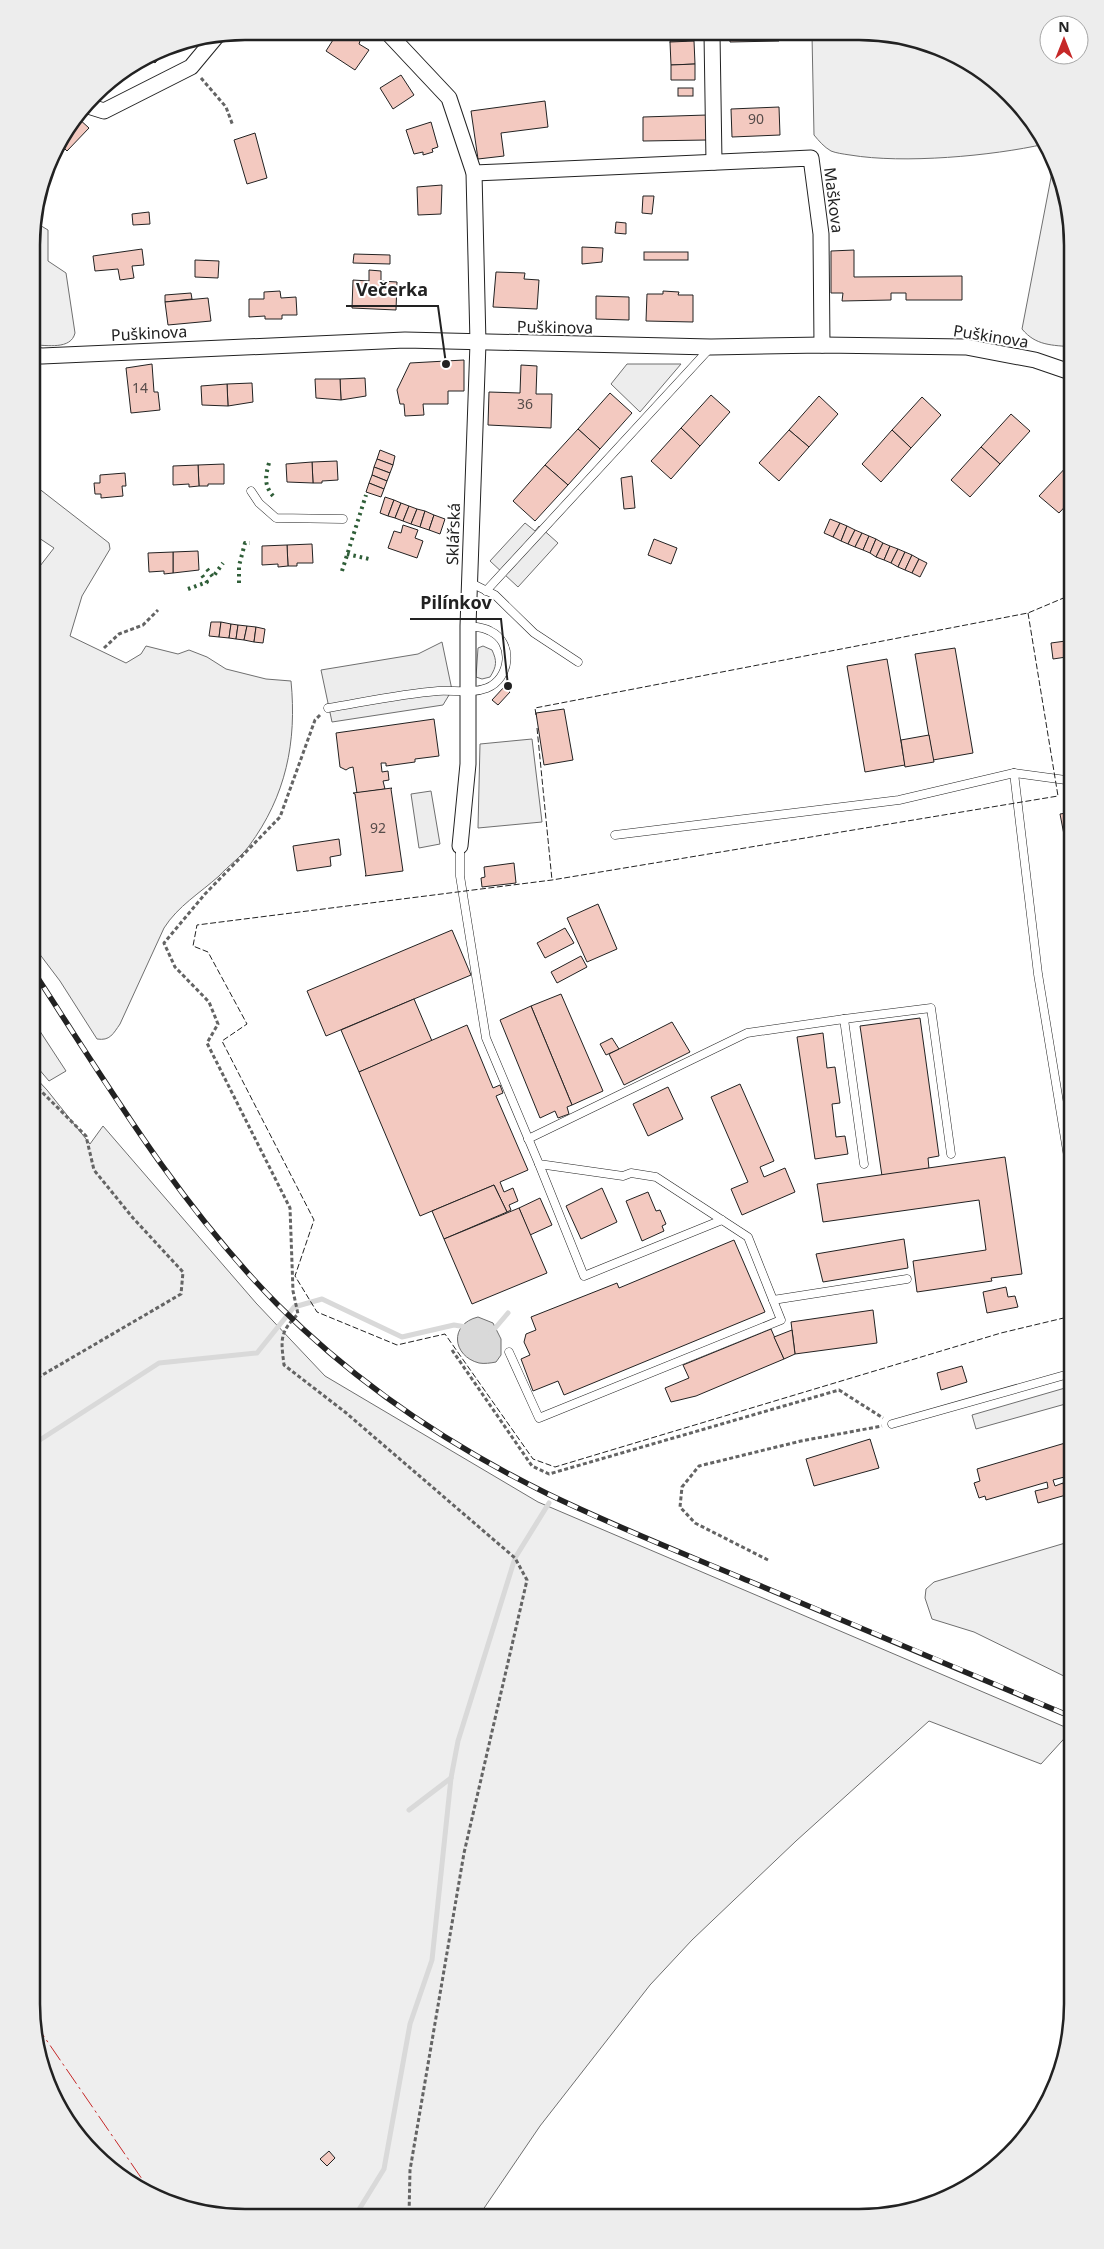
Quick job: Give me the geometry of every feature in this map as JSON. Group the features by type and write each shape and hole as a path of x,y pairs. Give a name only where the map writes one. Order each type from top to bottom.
{"street":[{"path":"395,40 449,98 474,173 478,343"},
{"path":"712,40 714,162"},
{"path":"93,108 104,111 190,67 211,43"},
{"name":"Maškova","path":"474,173 811,158 821,234 822,345"},
{"name":"Puškinova","path":"40,356 405,340 711,347 822,345 966,347 1035,360 1064,370"},
{"name":"Sklářská","path":"460,846 468,764 469,582 478,343"}],"lane":[{"path":"486,591 711,347"},
{"path":"251,491 259,502 276,518 343,519"},
{"path":"469,582 495,595 534,633 578,662"},
{"path":"328,708 436,691 469,691 486,688 501,680 507,665 507,655 499,637 491,631 468,626"},
{"path":"615,835 899,800 1014,773 1064,780"},
{"path":"1014,773 1038,974 1064,1132"},
{"path":"460,846 460,876 486,1038 584,1276 722,1220"},
{"path":"528,1139 747,1033 931,1008 950,1154"},
{"path":"844,1019 864,1164"},
{"path":"509,1352 539,1418 781,1320 748,1237 656,1177 631,1173 622,1176 539,1164"},
{"path":"773,1300 907,1279"},
{"path":"892,1424 1064,1375"}],"path":[{"path":"190,67 226,107 233,126"},
{"path":"104,648 119,634 143,625 158,610"},
{"path":"328,708 315,720 280,817 205,894 164,943 175,967 209,1002 218,1024 207,1042 290,1208 293,1291 298,1314 284,1327 281,1345 284,1365 345,1412 515,1558 527,1580 464,1853 410,2170 409,2209"},
{"path":"40,1090 86,1136 94,1170 133,1218 183,1272 181,1294 40,1376"},
{"path":"452,1350 532,1466 549,1474 839,1390 892,1424"},
{"path":"768,1560 695,1523 680,1507 682,1487 699,1466 801,1441 892,1424"}],"shaded area":[{"path":"812,40 873,40 912,47 962,67 984,82 1004,100 1022,120 1039,145 1000,152 948,157 921,159 871,158 831,151 814,135"},
{"path":"1051,175 1060,205 1064,231 1064,346 1039,342 1027,335 1022,329"},
{"path":"41,226 48,230 48,261 66,273 75,333 69,342 51,346 40,345"},
{"path":"627,364 681,364 640,412 611,384"},
{"path":"40,489 109,543 110,549 82,596 70,636 126,663 141,654 146,646 178,654 189,650 207,657 226,669 266,679 291,681 292,725 290,747 286,768 272,808 246,850 183,906 164,928 120,1024 111,1036 105,1039 97,1039 60,981 40,955 40,566 54,548 40,539"},
{"path":"525,523 535,531 539,526 558,543 518,587 490,561"},
{"path":"442,642 452,690 443,705 332,722 321,670 418,654"},
{"path":"483,646 492,650 496,664 490,677 482,679 476,677 478,648"},
{"path":"532,739 542,822 478,828 480,744"},
{"path":"431,791 440,844 419,848 411,794"},
{"path":"40,1031 66,1071 49,1081 40,1070"},
{"path":"40,1083 90,1144 103,1126 256,1303 325,1376 538,1502 1064,1727 1064,1739 1041,1764 929,1721 796,1841 692,1940 650,1985 540,2126 483,2209 231,2209 192,2202 142,2182 120,2167 100,2149 82,2129 61,2095 47,2057 40,2018"},
{"path":"478,1317 493,1323 501,1339 501,1355 496,1362 479,1363 463,1354 459,1347 458,1333 462,1326"},
{"path":"1064,1388 1064,1404 976,1429 972,1415"},
{"path":"1064,1543 1064,1676 974,1632 932,1619 925,1598 926,1589 934,1582"}],"building":[{"path":"333,40 360,40 359,44 369,50 355,70 326,51"},
{"path":"670,40 686,40 686,42 670,42"},
{"path":"730,40 779,41 730,42"},
{"path":"694,41 695,64 671,65 670,42"},
{"path":"695,64 695,80 671,80 671,65"},
{"path":"401,75 414,95 393,109 380,88"},
{"path":"678,88 693,88 693,96 678,96"},
{"path":"545,101 548,127 501,133 504,156 478,159 471,111"},
{"path":"779,107 780,135 732,137 731,109"},
{"path":"707,115 707,140 643,141 643,117"},
{"path":"81,121 89,128 67,151 64,148"},
{"path":"431,122 438,147 432,149 433,152 423,155 423,152 414,154 406,130"},
{"path":"255,133 267,178 247,184 234,140"},
{"path":"442,185 441,214 418,215 417,187"},
{"path":"643,196 654,196 652,214 642,213"},
{"path":"149,212 150,224 133,225 132,214"},
{"path":"616,222 626,223 626,234 615,233"},
{"path":"582,247 603,248 602,262 582,264"},
{"path":"142,249 144,265 132,266 134,278 120,280 118,269 95,271 93,256"},
{"path":"854,250 854,277 962,276 962,300 906,300 906,293 891,293 891,300 842,301 843,293 831,293 831,251"},
{"path":"644,252 688,252 688,260 644,260"},
{"path":"354,254 390,255 390,264 353,263"},
{"path":"195,260 219,261 218,278 195,277"},
{"path":"369,270 381,271 381,281 397,282 396,310 352,308 353,280 369,281"},
{"path":"496,272 525,273 524,279 539,280 537,309 493,307"},
{"path":"280,291 281,298 296,297 297,315 282,315 282,319 265,319 265,316 249,317 249,299 264,299 264,292"},
{"path":"663,291 679,292 678,295 693,295 693,322 646,321 647,294 663,294"},
{"path":"191,293 192,299 165,302 165,295"},
{"path":"596,296 629,297 629,320 596,319"},
{"path":"208,298 211,321 168,325 165,302"},
{"path":"464,360 464,391 448,391 448,404 423,404 424,415 405,416 404,404 400,404 397,390 410,363"},
{"path":"152,364 154,392 158,392 160,410 131,413 126,368"},
{"path":"521,365 537,366 536,394 552,394 551,428 488,425 489,392 520,393"},
{"path":"365,378 366,396 341,400 340,379"},
{"path":"315,379 340,379 341,400 316,398"},
{"path":"252,383 253,402 228,406 227,384"},
{"path":"227,384 228,406 202,405 201,386"},
{"path":"610,393 632,413 600,449 578,429"},
{"path":"711,395 730,412 700,446 681,428"},
{"path":"819,396 838,414 809,447 789,430"},
{"path":"922,397 941,415 911,448 892,430"},
{"path":"1011,414 1030,431 1000,464 981,447"},
{"path":"681,428 700,446 671,479 651,461"},
{"path":"578,429 600,449 568,485 545,465"},
{"path":"789,430 809,447 779,481 759,463"},
{"path":"892,430 911,448 881,482 862,464"},
{"path":"981,447 1000,464 970,497 951,480"},
{"path":"380,450 395,456 393,465 377,459"},
{"path":"377,459 393,465 390,473 374,467"},
{"path":"337,461 338,480 313,483 312,462"},
{"path":"312,462 313,483 287,482 286,464"},
{"path":"224,464 224,484 199,486 198,465"},
{"path":"198,465 199,486 189,487 189,484 173,485 173,466"},
{"path":"545,465 568,485 535,521 513,501"},
{"path":"374,467 390,473 387,481 372,475"},
{"path":"1064,469 1064,508 1059,513 1039,496"},
{"path":"125,473 126,486 122,486 123,496 101,498 101,494 95,494 94,483 100,483 100,475"},
{"path":"372,475 387,481 384,489 369,483"},
{"path":"632,476 635,508 624,509 621,478"},
{"path":"369,483 384,489 381,497 366,492"},
{"path":"385,497 394,500 388,516 380,513"},
{"path":"394,500 401,503 395,518 388,516"},
{"path":"401,503 409,506 403,521 395,518"},
{"path":"409,506 417,509 411,524 403,521"},
{"path":"417,509 425,511 420,527 411,524"},
{"path":"425,511 434,515 429,530 420,527"},
{"path":"434,515 445,519 440,534 429,530"},
{"path":"830,519 840,523 833,537 824,533"},
{"path":"840,523 847,526 841,541 833,537"},
{"path":"403,525 418,530 415,538 423,541 417,558 388,548 394,531 401,533"},
{"path":"847,526 855,530 848,544 841,541"},
{"path":"855,530 862,533 855,547 848,544"},
{"path":"862,533 869,536 863,550 855,547"},
{"path":"869,536 876,539 870,553 863,550"},
{"path":"654,539 677,548 671,564 648,555"},
{"path":"876,539 883,543 876,557 870,553"},
{"path":"883,543 890,546 884,560 876,557"},
{"path":"312,544 313,563 297,563 297,566 288,566 287,545"},
{"path":"287,545 288,566 278,567 278,564 262,565 262,546"},
{"path":"890,546 898,549 891,563 884,560"},
{"path":"898,549 905,552 898,567 891,563"},
{"path":"198,551 199,570 173,573 173,552"},
{"path":"173,552 173,573 164,574 164,571 149,572 148,553"},
{"path":"905,552 912,555 905,570 898,567"},
{"path":"912,555 919,559 912,573 905,570"},
{"path":"919,559 927,563 920,577 912,573"},
{"path":"211,622 221,622 219,637 209,636"},
{"path":"221,622 231,624 229,638 219,637"},
{"path":"231,624 238,625 236,639 229,638"},
{"path":"238,625 247,626 244,640 236,639"},
{"path":"247,626 256,627 254,642 244,640"},
{"path":"256,627 265,629 263,643 254,642"},
{"path":"1064,641 1064,657 1053,659 1051,643"},
{"path":"955,648 973,753 933,760 915,654"},
{"path":"887,659 905,765 865,772 847,666"},
{"path":"504,687 510,692 498,705 492,700"},
{"path":"564,709 573,760 544,765 536,713"},
{"path":"434,719 439,756 415,759 415,762 386,766 386,763 381,763 382,772 388,771 389,780 383,781 385,789 357,793 353,767 346,770 340,767 336,733"},
{"path":"929,735 934,762 905,767 901,740"},
{"path":"392,788 403,871 365,876 355,794 353,793"},
{"path":"1064,813 1064,835 1060,814"},
{"path":"339,839 341,855 330,857 331,866 297,871 293,846"},
{"path":"514,863 516,883 482,887 481,878 485,877 484,867"},
{"path":"598,904 617,949 587,962 567,918"},
{"path":"565,928 574,943 545,958 537,943"},
{"path":"452,930 471,975 326,1036 307,991"},
{"path":"581,956 587,967 557,983 551,972"},
{"path":"561,994 603,1091 572,1105 531,1006"},
{"path":"414,999 432,1041 359,1072 341,1030"},
{"path":"531,1006 572,1105 567,1107 569,1114 558,1118 555,1111 540,1118 500,1020"},
{"path":"920,1018 939,1156 928,1158 929,1169 882,1176 860,1026"},
{"path":"672,1022 690,1052 624,1085 609,1054"},
{"path":"467,1025 493,1088 500,1085 503,1093 496,1096 528,1170 500,1182 504,1192 513,1188 518,1201 509,1205 511,1210 507,1212 494,1185 420,1216 359,1072"},
{"path":"823,1033 827,1068 835,1067 840,1103 832,1104 836,1137 845,1136 848,1154 815,1159 797,1037"},
{"path":"612,1038 619,1049 606,1055 600,1044"},
{"path":"740,1084 774,1161 760,1167 764,1177 785,1168 795,1192 742,1215 731,1189 748,1182 711,1097"},
{"path":"668,1087 683,1119 648,1136 633,1104"},
{"path":"1005,1157 1022,1274 991,1278 992,1281 917,1292 913,1261 986,1250 979,1200 823,1222 817,1184"},
{"path":"494,1185 507,1212 444,1239 432,1211"},
{"path":"602,1188 617,1222 581,1239 566,1206"},
{"path":"648,1192 656,1211 660,1210 666,1224 662,1226 664,1231 642,1241 626,1201"},
{"path":"540,1198 552,1225 530,1235 519,1208"},
{"path":"519,1208 547,1273 472,1304 444,1239"},
{"path":"904,1239 908,1268 823,1282 816,1254"},
{"path":"734,1240 765,1312 564,1395 558,1381 533,1391 521,1359 530,1355 524,1342 526,1334 536,1330 531,1317 617,1283 619,1288"},
{"path":"1006,1287 1008,1297 1015,1296 1018,1307 987,1313 983,1292"},
{"path":"873,1310 877,1343 795,1354 791,1322"},
{"path":"771,1329 784,1359 696,1396 671,1402 665,1388 689,1378 683,1365"},
{"path":"792,1330 795,1354 784,1359 774,1337"},
{"path":"962,1366 967,1382 941,1390 937,1373"},
{"path":"870,1439 879,1468 814,1486 806,1459"},
{"path":"1064,1443 1064,1477 1053,1480 1055,1486 1063,1483 1064,1496 1038,1503 1035,1491 1048,1488 1047,1482 986,1500 985,1496 979,1498 974,1483 980,1481 977,1469"},
{"path":"329,2151 335,2158 327,2166 320,2159"}],"waterway":[{"path":"40,1440 159,1363 257,1353 294,1307 322,1299 402,1337 454,1325 466,1327"},
{"path":"491,1333 508,1313"},
{"path":"359,2209 384,2169 410,2024 432,1960 451,1778 458,1741 515,1558 549,1503"},
{"path":"409,1810 451,1778"}],"railway":[{"path":"40,981 147,1144 177,1186 242,1267 308,1334 339,1361 406,1411 475,1455 573,1506 1064,1714"}],"hedge":[{"path":"269,463 266,481 268,489 274,497"},
{"path":"342,571 366,495"},
{"path":"239,583 239,566 245,543 250,543"},
{"path":"347,554 369,559"},
{"path":"207,569 213,577 223,563"},
{"path":"188,589 207,582 201,574"}],"fence":[{"path":"536,715 535,708 1028,613 1064,598"},
{"path":"1028,613 1058,796 552,880 197,925 193,946 208,952 247,1024 222,1041 314,1220 295,1276 317,1312 397,1345 445,1334 533,1459 555,1467 1001,1333 1064,1318"},
{"path":"537,728 552,880"}],"power":[{"path":"43,2034 145,2184"}],"place":[{"name":"Večerka","path":"446,364"},
{"name":"Pilínkov","path":"508,686"}]}
